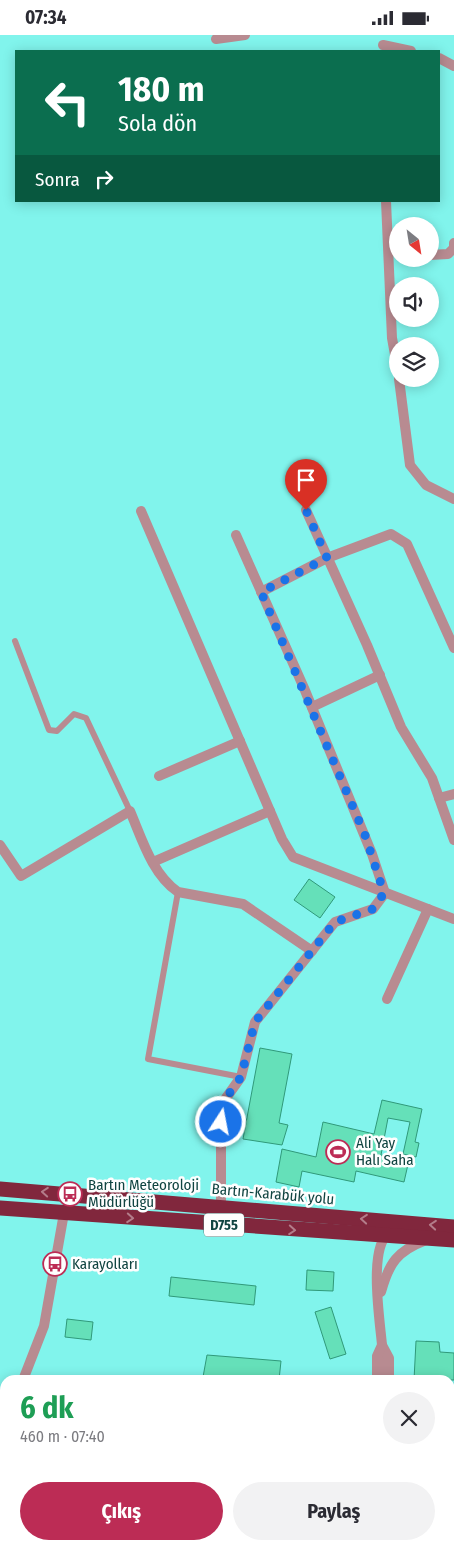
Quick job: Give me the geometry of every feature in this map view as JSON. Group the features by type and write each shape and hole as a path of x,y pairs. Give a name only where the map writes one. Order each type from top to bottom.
{"highway":[{"name":"Bartın-Karabük yolu","path":"0,1189 454,1227"},
{"name":"D755","path":"0,1208 359,1235 454,1240"}],"street":[{"path":"216,39 245,35"},
{"path":"383,44 406,50"},
{"path":"440,58 454,66"},
{"path":"386,202 389,225"},
{"path":"439,254 452,251 454,243"},
{"path":"392,337 393,267"},
{"path":"400,387 410,465 426,485 454,499"},
{"path":"306,510 380,675 401,727 432,778 454,840"},
{"path":"141,511 282,839 293,857 454,919"},
{"path":"261,592 327,558 391,534 407,544 454,648"},
{"path":"236,535 312,707 372,854 384,893"},
{"path":"312,707 380,675"},
{"path":"159,775 240,741"},
{"path":"439,798 454,794"},
{"path":"0,845 22,876 130,811 153,862 164,880 178,891 243,904 312,951"},
{"path":"153,862 270,811"},
{"path":"221,1207 221,1105 241,1077 255,1022 335,922 373,909 384,893"},
{"path":"387,999 428,909"},
{"path":"25,1375 44,1326 64,1213"},
{"path":"377,1261 379,1245 384,1236 398,1227 412,1223"},
{"path":"359,1235 370,1240 375,1248 377,1261 382,1345 378,1356 377,1375"},
{"path":"379,1300 394,1259 401,1252 428,1239"},
{"path":"382,1345 390,1358 389,1375"}],"lane":[{"path":"16,641 49,730 57,731 74,714 86,718 130,811"},
{"path":"178,891 148,1059 241,1077"},
{"path":"382,1345 383,1375"}],"building":[{"path":"309,879 335,897 320,918 294,900"},
{"path":"260,1048 292,1054 279,1123 288,1125 282,1145 243,1139"},
{"path":"382,1100 422,1109 415,1142 419,1143 416,1157 403,1154 410,1122 388,1118 381,1155 409,1160 404,1182 356,1171 354,1182 302,1171 299,1187 276,1182 282,1149 316,1157 323,1122 374,1134"},
{"path":"307,1270 334,1272 333,1291 306,1290"},
{"path":"171,1277 256,1286 254,1305 169,1296"},
{"path":"331,1307 346,1354 330,1359 315,1312"},
{"path":"67,1319 93,1322 91,1340 65,1337"},
{"path":"416,1341 439,1342 440,1352 454,1353 454,1375 414,1375"},
{"path":"207,1355 281,1361 280,1375 203,1375"}],"place":[{"name":"Ali Yay Halı Saha","path":"338,1152"},
{"name":"Bartın Meteoroloji Müdürlüğü","path":"70,1194"},
{"name":"Karayolları","path":"55,1264"}],"route":[{"path":"221,1122 221,1105 241,1077 255,1022 335,922 373,909 384,893 365,835 304,688 261,592 327,558 306,510"}]}
